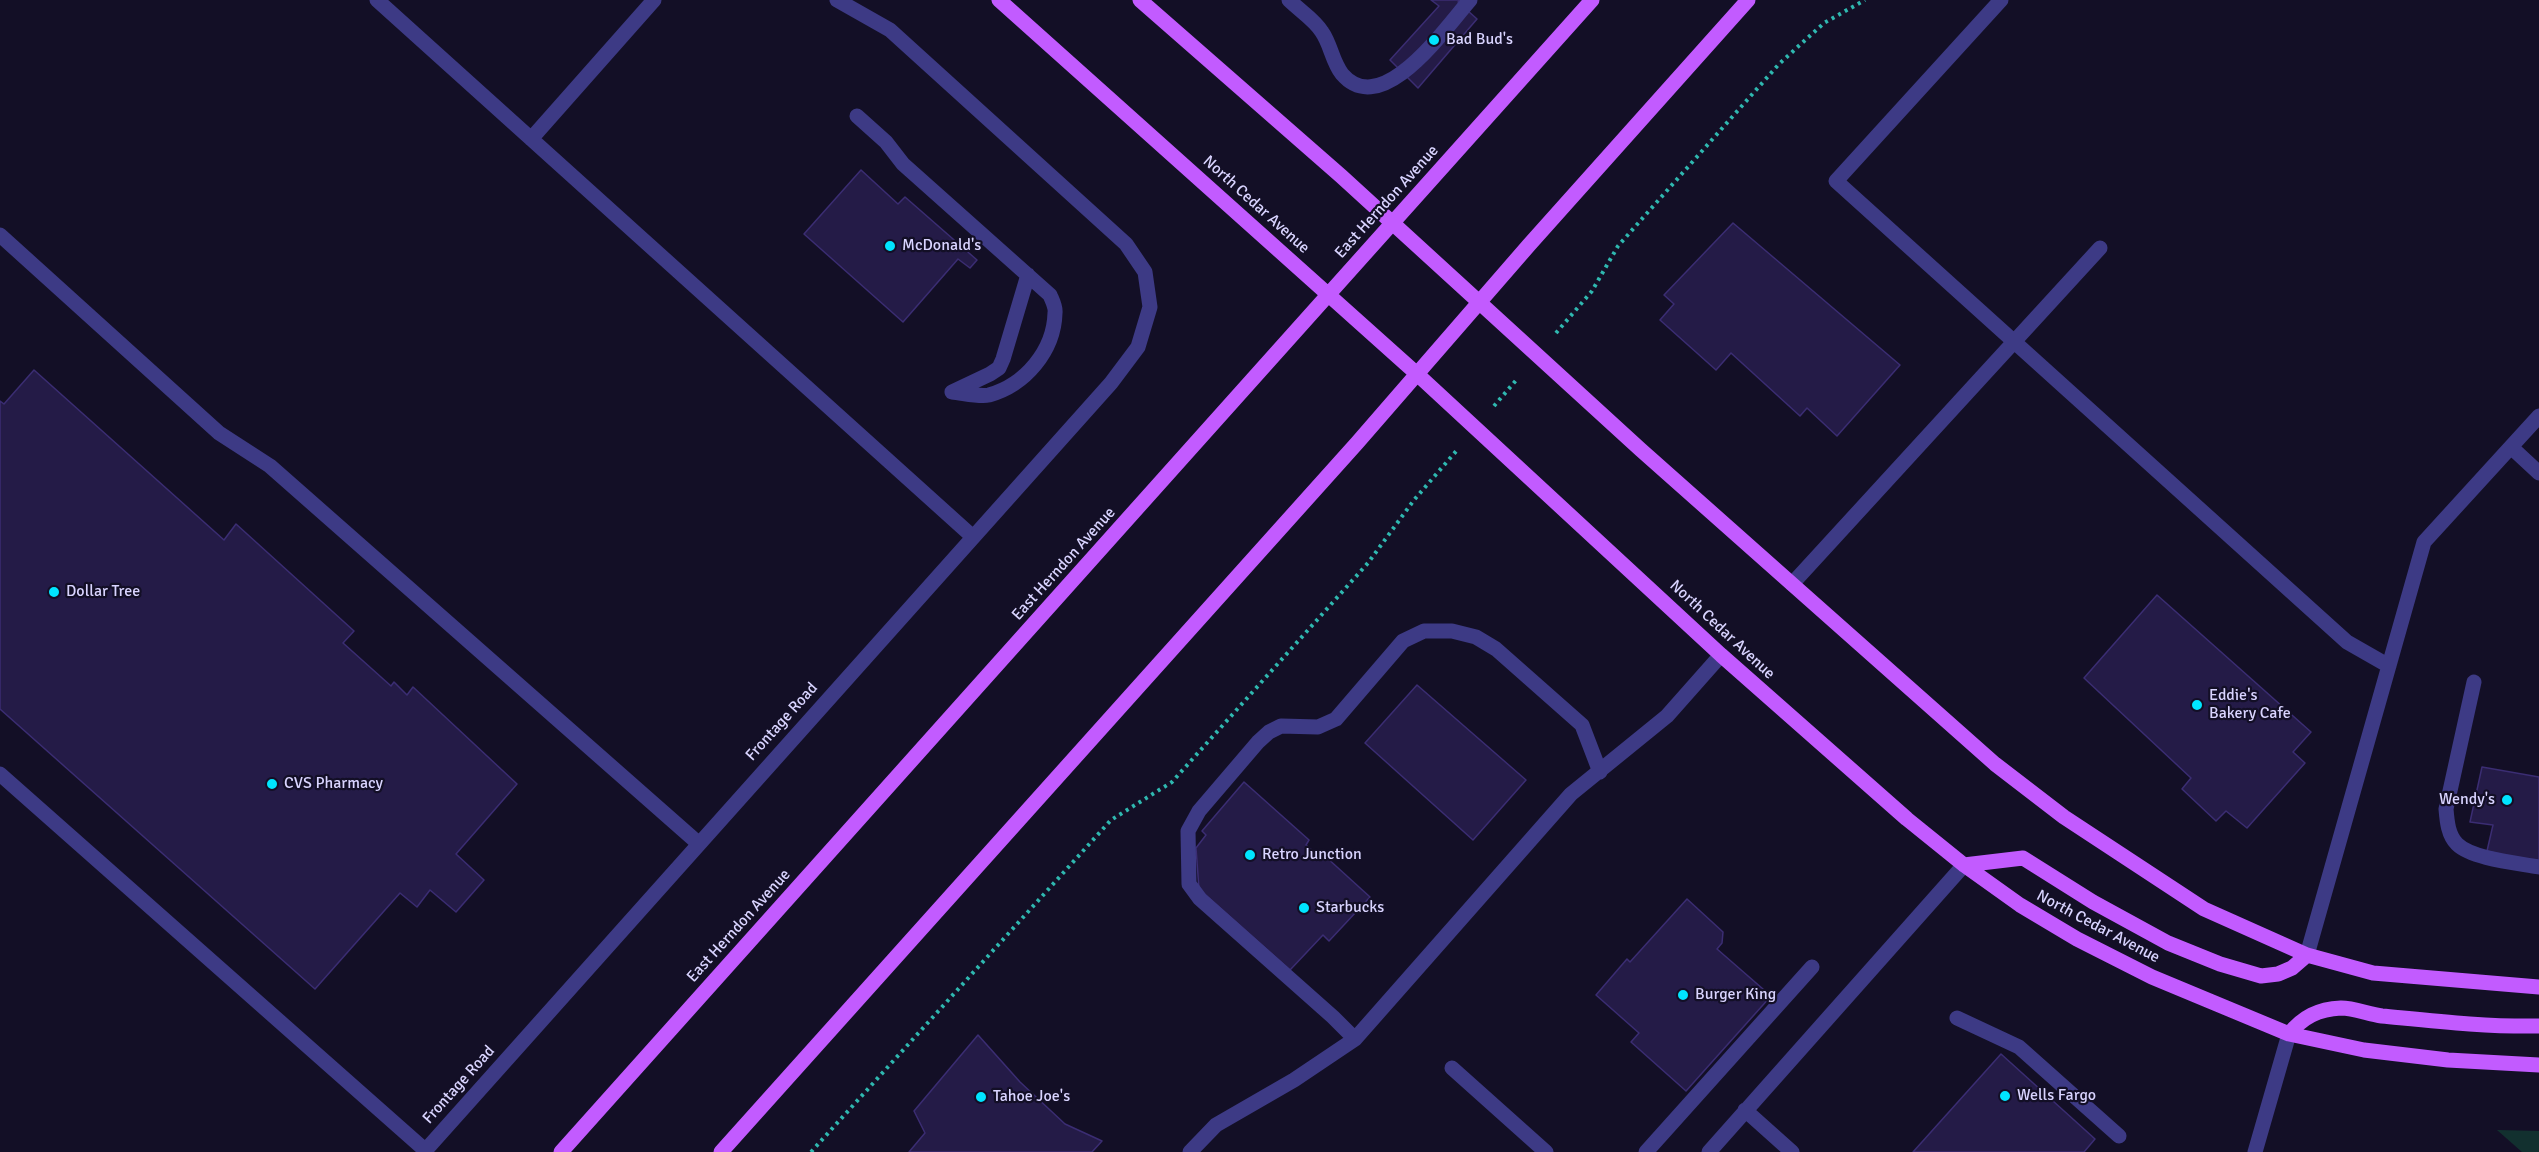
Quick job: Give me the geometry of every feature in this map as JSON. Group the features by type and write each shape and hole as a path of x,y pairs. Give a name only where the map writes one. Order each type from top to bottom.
{"main road":[{"name":"North Cedar Avenue","path":"999,0 1329,295 1721,656 1907,819 1964,865 2020,905 2077,939 2152,977 2289,1034 2364,1050 2448,1060 2539,1065"},
{"path":"1140,0 1995,764 2064,817 2204,909 2307,955 2373,973 2539,987"},
{"name":"East Herndon Avenue","path":"561,1152 1592,0"},
{"path":"720,1152 1417,375 1748,0"},
{"path":"1964,865 2022,858 2093,902 2168,943 2220,964 2261,976 2278,974 2292,968 2307,955"},
{"path":"2289,1034 2302,1019 2325,1010 2342,1008 2375,1015 2451,1023 2539,1026"}],"street":[{"path":"377,0 973,537"},
{"path":"531,139 654,0"},
{"name":"Frontage Road","path":"424,1151 1111,383 1138,347 1150,307 1145,272 1126,244 890,30 837,0"},
{"path":"1289,0 1321,30 1341,72 1359,85 1372,87 1384,85 1406,71 1470,0"},
{"path":"2001,0 1836,181 2347,642 2389,666"},
{"path":"857,116 886,142 903,164 1028,275 1050,295 1056,312 1051,332 1032,371 1020,380 988,395 952,392 999,368 1004,360 1028,275"},
{"path":"0,235 219,433 270,466 698,843"},
{"path":"1792,584 2100,248"},
{"path":"2307,955 2424,542 2539,416"},
{"path":"2511,447 2539,473"},
{"path":"1354,1039 1333,1017 1200,899 1189,884 1188,831 1199,811 1258,742 1269,732 1281,726 1318,727 1336,718 1403,641 1424,631 1452,631 1476,637 1496,649 1582,725 1600,772"},
{"path":"1191,1152 1216,1125 1294,1080 1354,1039 1571,794 1667,716 1721,656"},
{"path":"2474,682 2446,809 2448,830 2458,845 2477,854 2539,867"},
{"path":"0,774 424,1151"},
{"path":"1709,1152 1964,865"},
{"path":"1646,1152 1812,967"},
{"path":"1957,1018 2019,1047 2119,1136"},
{"path":"2255,1152 2289,1034"},
{"path":"1452,1068 1546,1152"},
{"path":"1746,1110 1792,1152"}],"path":[{"path":"811,1152 1111,820 1172,782 1368,563 1414,500 1592,291 1618,246 1779,64 1824,23 1864,0"}],"green space":[{"path":"2497,1130 2539,1131 2539,1152 2522,1152"}],"building":[{"name":"Bad Bud's","path":"1431,0 1460,0 1458,2 1477,19 1418,88 1390,60 1439,6"},
{"name":"McDonald's","path":"861,170 898,204 905,197 977,260 970,268 958,259 903,322 804,234"},
{"path":"1733,223 1900,365 1837,436 1807,408 1800,416 1731,353 1716,370 1660,320 1674,304 1664,295"},
{"path":"34,370 224,540 236,524 354,631 343,643 391,686 394,682 407,695 413,687 517,784 456,854 484,880 456,912 430,890 417,907 400,893 315,989 0,709 0,401 4,404"},
{"name":"Eddie's Bakery Cafe","path":"2157,595 2311,732 2293,752 2305,763 2247,828 2226,811 2216,821 2182,789 2191,778 2084,678"},
{"path":"1417,685 1526,780 1473,840 1365,743"},
{"name":"Wendy's","path":"2482,767 2539,777 2539,864 2487,851 2493,825 2470,822"},
{"path":"1244,782 1309,840 1306,845 1323,860 1326,857 1370,897 1329,941 1323,935 1290,970 1199,889 1196,848 1206,835 1202,831"},
{"name":"Burger King","path":"1687,899 1723,932 1722,943 1717,949 1771,996 1686,1091 1631,1042 1639,1033 1596,995 1627,959 1630,962"},
{"name":"Tahoe Joe's","path":"978,1035 1020,1082 1065,1124 1102,1141 1092,1152 909,1152 925,1133 914,1111"},
{"name":"Wells Fargo","path":"2001,1054 2095,1139 2084,1152 1913,1152"}],"place":[{"name":"Bad Bud's","path":"1434,40"},
{"name":"McDonald's","path":"890,246"},
{"name":"Dollar Tree","path":"54,592"},
{"name":"Eddie's Bakery Cafe","path":"2197,705"},
{"name":"CVS Pharmacy","path":"272,784"},
{"name":"Wendy's","path":"2507,800"},
{"name":"Retro Junction","path":"1250,855"},
{"name":"Starbucks","path":"1304,908"},
{"name":"Burger King","path":"1683,995"},
{"name":"Wells Fargo","path":"2005,1096"},
{"name":"Tahoe Joe's","path":"981,1097"}]}
